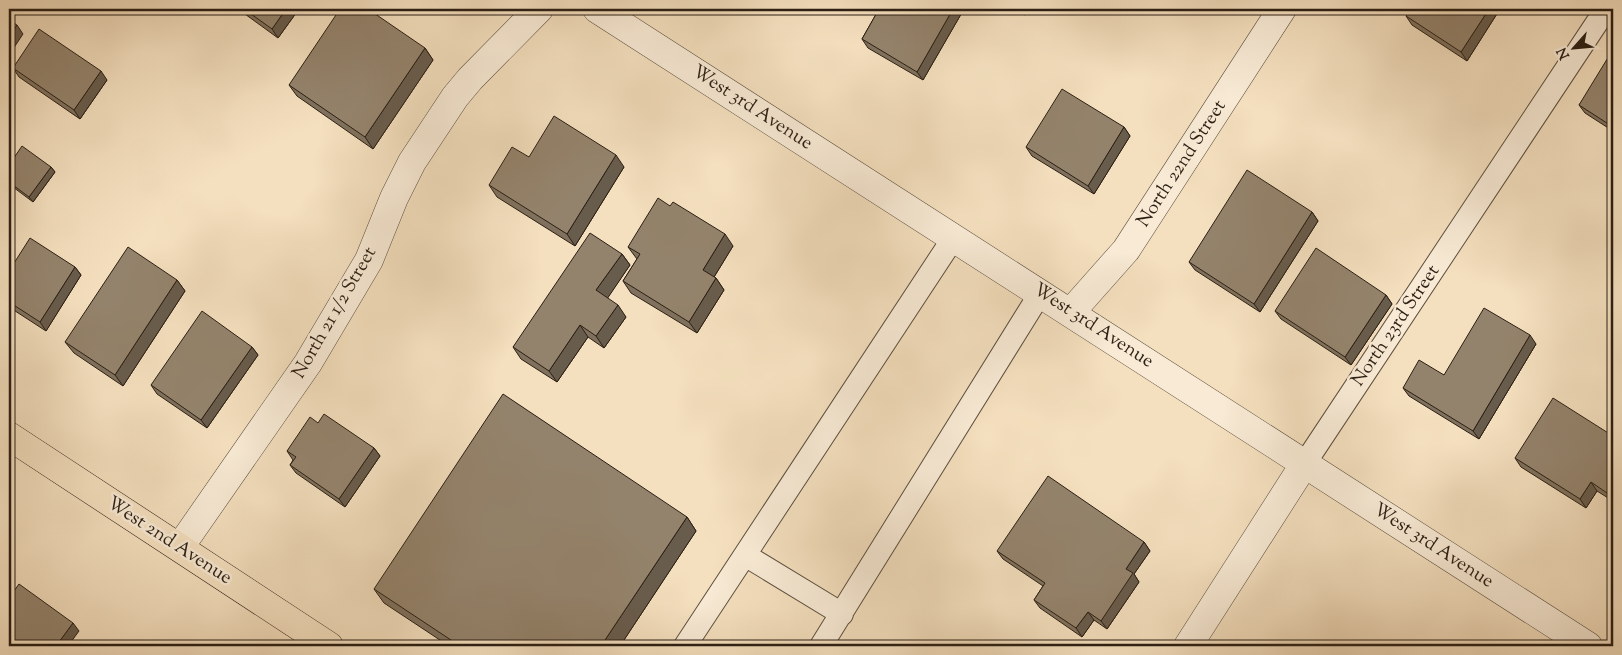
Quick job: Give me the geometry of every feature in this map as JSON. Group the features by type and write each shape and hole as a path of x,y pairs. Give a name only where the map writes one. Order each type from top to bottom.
{"main road":[{"name":"West 2nd Avenue","path":"9,436 329,646"}],"street":[{"name":"North 21 1/2 Street","path":"180,547 313,355 369,260 394,198 412,162 470,79 539,9"},
{"name":"West 3rd Avenue","path":"597,9 1041,292 1588,646"},
{"name":"North 22nd Street","path":"1070,312 1126,250 1282,9"},
{"name":"North 23rd Street","path":"1188,646 1305,463"}],"lane":[{"name":"North 23rd Street","path":"1305,463 1606,9"},
{"path":"685,646 954,237"},
{"path":"821,646 1041,292"},
{"path":"745,555 842,614"}],"building":[{"path":"244,9 286,9 272,29"},
{"path":"340,9 368,9 425,48 365,137 289,85"},
{"path":"879,9 953,9 917,72 862,39"},
{"path":"1411,9 1489,9 1461,52 1406,16"},
{"path":"9,20 17,25 9,37"},
{"path":"39,29 101,71 74,110 13,68"},
{"path":"1609,56 1613,58 1613,127 1579,105"},
{"path":"1062,89 1124,127 1088,186 1026,147"},
{"path":"554,116 616,155 567,234 489,185 512,147 529,157"},
{"path":"22,146 51,167 29,197 9,182 9,165"},
{"path":"1247,170 1312,212 1254,304 1189,262"},
{"path":"658,198 670,206 673,202 725,234 703,270 716,278 689,322 623,281 640,254 628,247"},
{"path":"590,233 622,254 596,290 618,305 596,336 580,325 549,371 513,347"},
{"path":"30,238 75,267 40,322 9,302 9,271"},
{"path":"128,247 177,280 115,375 65,342"},
{"path":"1316,248 1386,295 1345,357 1275,311"},
{"path":"1484,308 1530,335 1473,431 1403,388 1419,360 1444,375"},
{"path":"202,311 252,347 201,420 151,385"},
{"path":"503,394 687,517 601,646 460,646 374,589"},
{"path":"1553,398 1613,436 1613,446 1610,451 1613,453 1613,483 1607,493 1591,482 1580,499 1515,458"},
{"path":"324,414 374,448 339,499 290,465 296,457 287,451 310,417 318,423"},
{"path":"1048,476 1144,542 1126,569 1133,573 1101,621 1088,612 1076,628 1034,600 1045,583 997,551"},
{"path":"19,584 73,623 56,646 9,646 9,598"},
{"path":"1291,642 1298,646 1289,646"}]}
